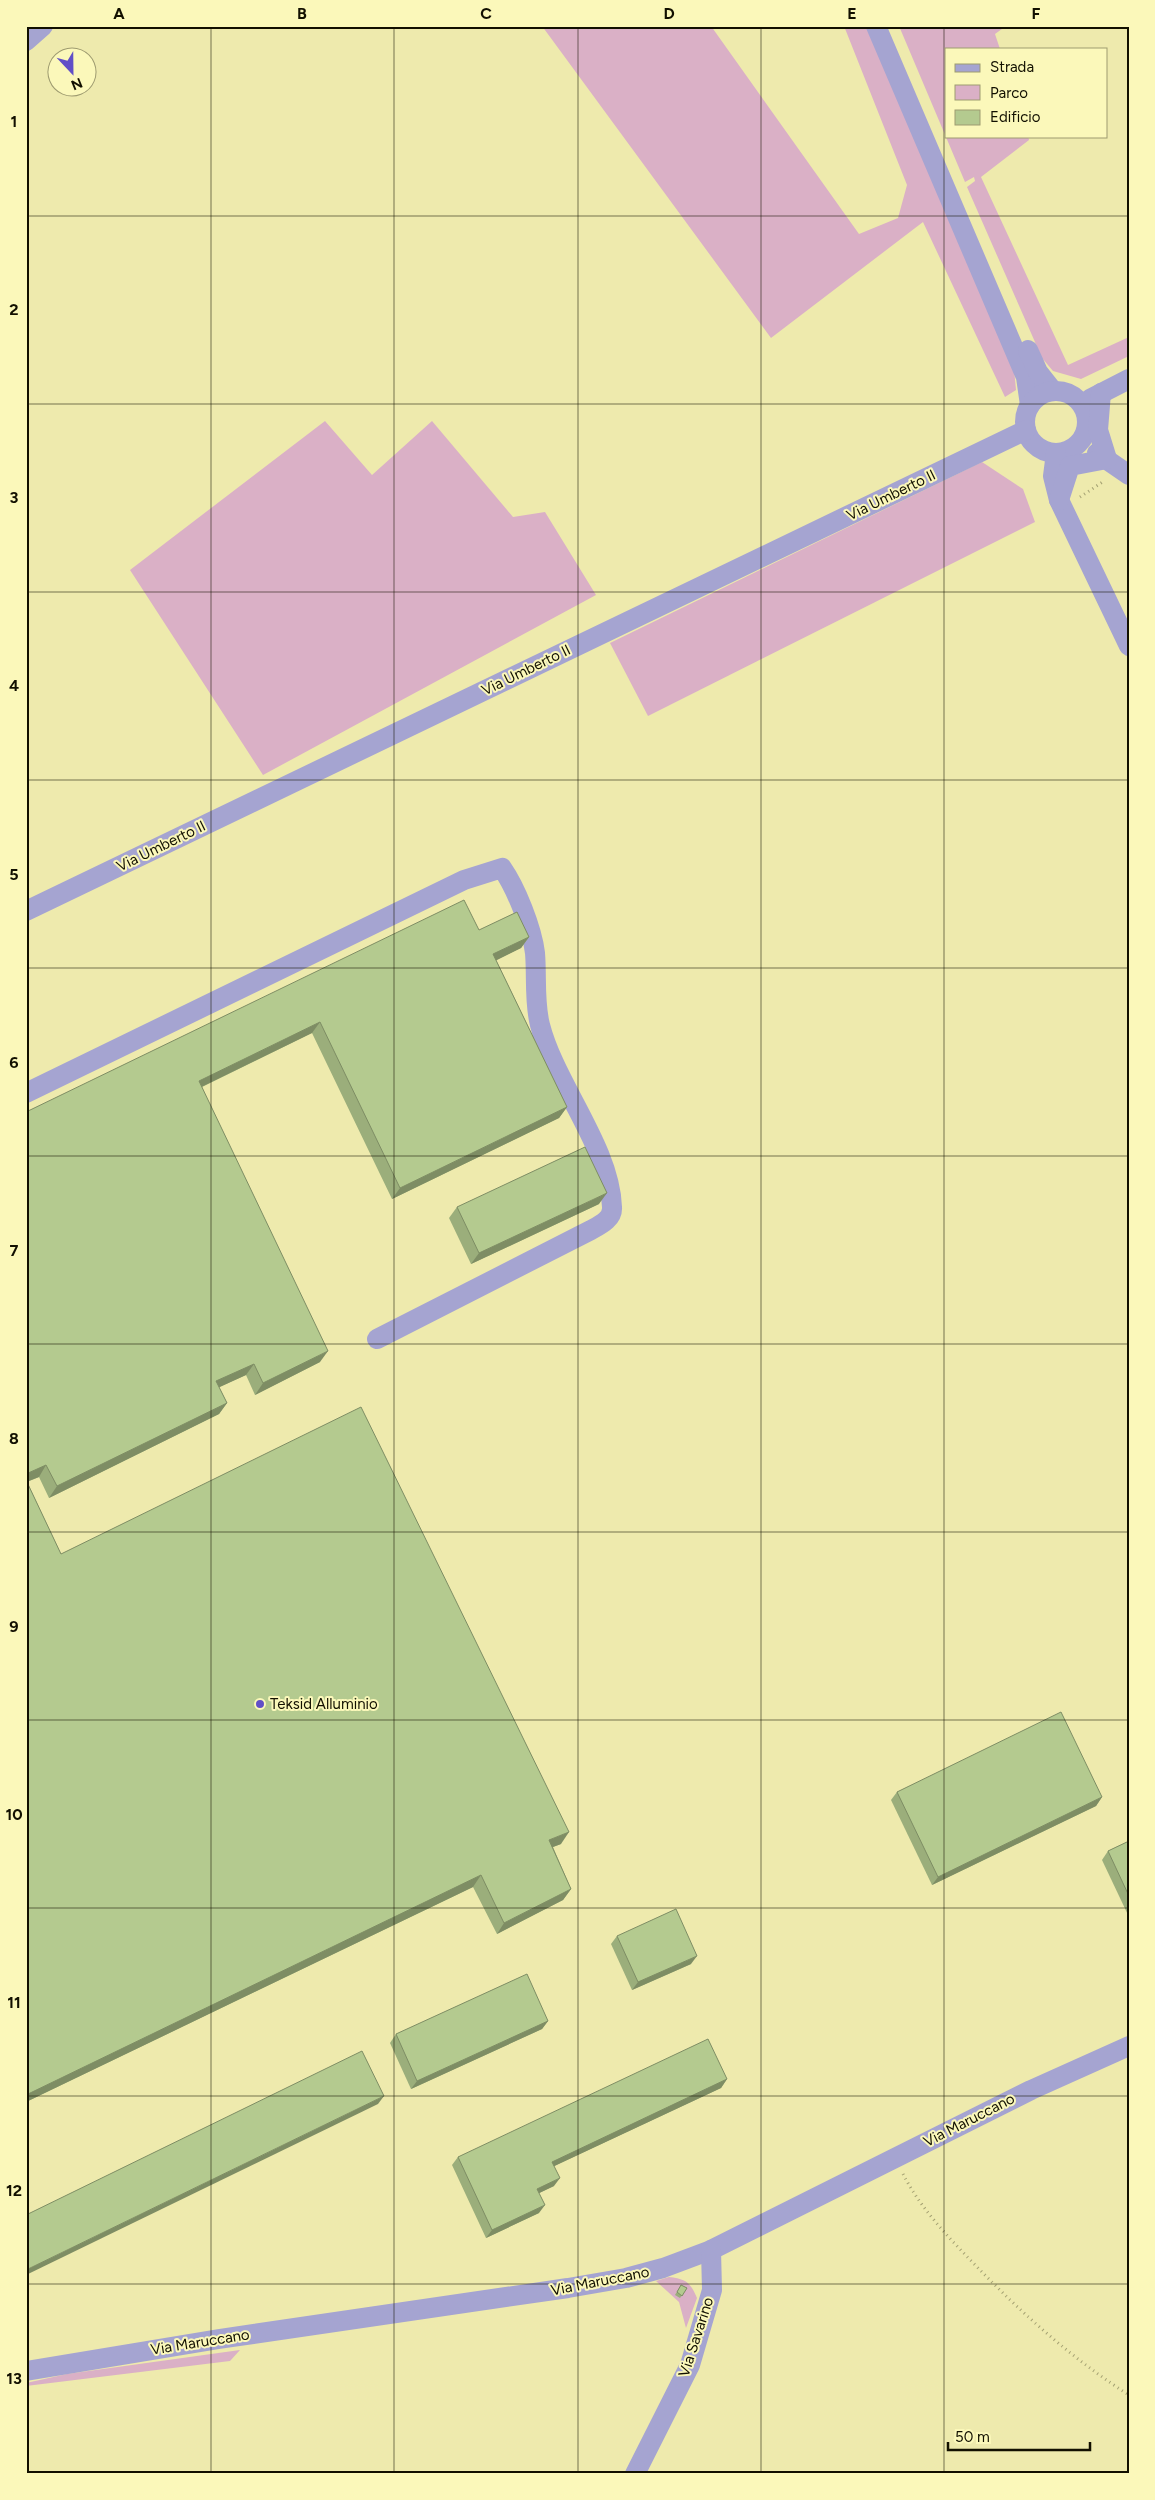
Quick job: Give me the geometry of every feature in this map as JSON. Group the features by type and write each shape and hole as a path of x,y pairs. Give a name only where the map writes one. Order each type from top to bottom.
{"street":[{"path":"26,41 43,26"},
{"path":"876,26 1026,377 1030,405"},
{"path":"890,26 1038,372 1053,391"},
{"path":"1081,403 1129,379"},
{"path":"1053,391 1064,392 1081,403 1087,416 1087,429 1081,442 1070,450 1056,453 1043,450 1032,442 1026,430 1025,417 1030,405 1039,396 1053,391"},
{"path":"1101,393 1098,430 1117,467"},
{"name":"Via Umberto II","path":"26,911 1026,430"},
{"path":"1081,442 1117,467"},
{"path":"1056,453 1053,476 1066,500 1129,646"},
{"path":"1066,500 1070,466 1117,467"},
{"path":"26,1093 464,880 496,868 502,868 528,924 535,952 539,1023 548,1048 603,1165 611,1194 612,1210 606,1222 377,1339"},
{"name":"Via Maruccano","path":"26,2371 219,2339 626,2278 662,2268 711,2250 1031,2090 1129,2046"},
{"name":"Via Savarino","path":"635,2474 690,2365 712,2290 711,2250"}],"path":[{"path":"1066,500 1102,483 1117,467"},
{"path":"895,2157 914,2196 955,2245 1028,2318 1104,2379 1129,2395"}],"green space":[{"path":"542,26 711,26 859,234 898,218 907,185 844,26 867,26 1014,369 1016,390 1005,397 923,222 771,338"},
{"path":"899,26 1006,26 995,34 1000,48 945,48 945,135"},
{"path":"946,138 1028,138 1029,140 981,177 1068,365 1129,337 1129,356 1081,379 1053,371 1042,358 967,187 975,181 974,177 965,182"},
{"path":"325,421 372,475 432,421 513,517 545,512 596,595 263,775 130,570"},
{"path":"982,462 1023,489 1035,522 648,716 610,643"},
{"path":"669,2277 687,2282 697,2298 686,2328 679,2302 656,2281"},
{"path":"240,2350 230,2361 26,2386 26,2383 67,2374"}],"building":[{"path":"464,900 479,930 517,912 529,937 493,954 567,1107 400,1188 320,1022 199,1081 328,1351 263,1383 254,1364 216,1381 227,1403 57,1486 46,1465 26,1474 26,1112"},
{"path":"585,1147 607,1193 479,1253 457,1207"},
{"name":"Teksid Alluminio","path":"361,1407 569,1832 549,1840 571,1889 504,1923 481,1875 26,2095 26,1573 28,1572 26,1569 26,1480 61,1554"},
{"path":"1061,1712 1102,1797 938,1877 897,1792"},
{"path":"1129,1841 1129,1896 1108,1851"},
{"path":"676,1909 697,1956 638,1982 617,1936"},
{"path":"527,1974 548,2021 417,2081 396,2034"},
{"path":"708,2039 727,2079 552,2162 560,2178 537,2189 545,2205 492,2230 458,2157"},
{"path":"362,2051 384,2096 26,2270 26,2215"},
{"path":"681,2285 687,2288 682,2296 677,2292"}],"place":[{"name":"Teksid Alluminio","path":"260,1704"}]}
